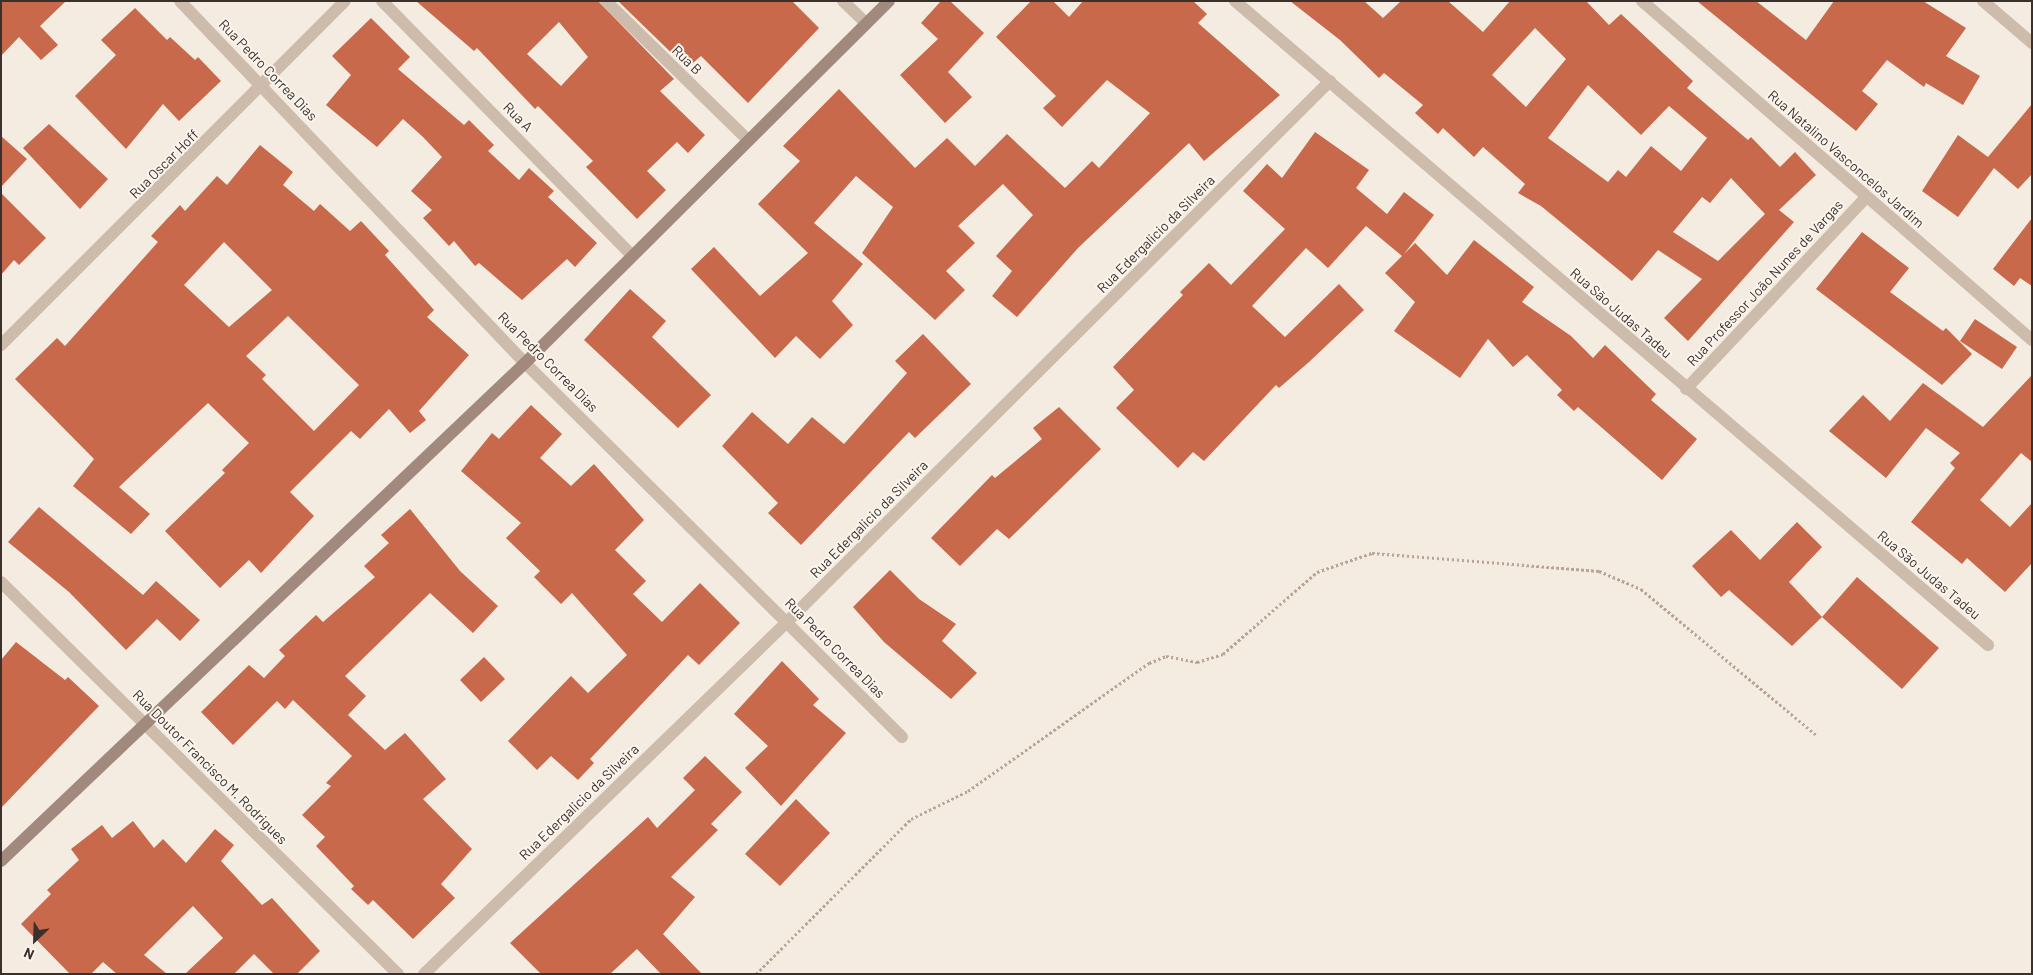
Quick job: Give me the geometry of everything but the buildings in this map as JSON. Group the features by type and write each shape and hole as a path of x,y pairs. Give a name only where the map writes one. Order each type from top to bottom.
{"street":[{"name":"Rua Pedro Correa Dias","path":"180,1 264,86 525,363 788,621 902,737"},
{"name":"Rua Oscar Hoff","path":"1,345 264,86 345,1"},
{"name":"Rua A","path":"382,1 632,255"},
{"name":"Rua B","path":"606,1 748,140"},
{"path":"843,1 866,24"},
{"path":"1,861 525,363 889,1"},
{"name":"Rua São Judas Tadeu","path":"1235,1 1686,389 1988,645"},
{"name":"Rua Natalino Vasconcelos Jardim","path":"1642,1 2032,340"},
{"path":"1983,1 2032,43"},
{"name":"Rua Edergalicio da Silveira","path":"424,974 788,621 1330,81"},
{"name":"Rua Professor João Nunes de Vargas","path":"1686,389 1866,197"},
{"name":"Rua Doutor Francisco M. Rodrigues","path":"1,582 398,974"}],"path":[{"path":"756,974 911,819 968,791 1149,662 1166,656 1197,662 1223,654 1317,572 1372,553 1600,571 1641,589 1816,735"}]}
